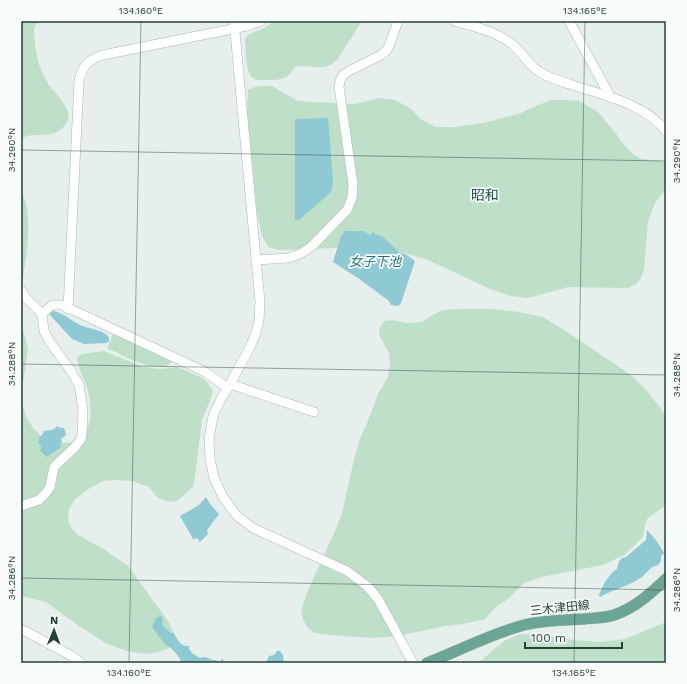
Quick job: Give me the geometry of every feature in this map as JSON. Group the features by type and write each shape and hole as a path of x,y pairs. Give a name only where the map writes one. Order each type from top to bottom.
{"main road":[{"name":"三木津田線","path":"427,663 499,633 525,625 543,621 602,618 613,615 640,602 666,578"}],"street":[{"path":"68,308 79,81 81,72 85,65 92,59 103,55 234,25 247,26 261,21"},
{"path":"256,260 288,258 300,254 311,247 347,210 352,198 353,184 339,87 340,81 343,75 349,71 381,55 387,50 398,21"},
{"path":"454,21 491,32 504,38 514,46 539,72 550,78 640,109 653,118 666,131"},
{"path":"569,21 611,98"},
{"path":"234,25 260,302 259,321 256,333 213,416 209,440 210,459 214,478 223,497 238,516 253,528 347,571 367,586 378,599 413,663"},
{"path":"21,290 25,297 42,314 44,331 78,385 83,411 81,439 76,446 54,467 50,487 39,500 21,506"},
{"path":"42,314 52,305 62,305 197,368 229,386 314,412"},
{"path":"21,629 70,655 81,663"}],"green space":[{"path":"21,21 41,21 35,25 34,29 37,58 47,81 65,106 69,115 66,124 56,132 45,135 29,136 21,140"},
{"path":"273,21 362,21 337,60 332,64 323,67 297,66 288,76 282,79 256,80 250,76 246,60 245,40 250,34"},
{"path":"261,86 272,86 298,101 355,104 379,98 395,100 410,108 422,120 436,127 454,127 483,123 521,113 552,100 579,101 598,112 624,145 634,155 641,159 662,161 666,164 666,189 655,203 648,221 644,270 641,278 636,284 628,288 568,287 527,298 511,296 490,289 428,260 383,249 337,248 279,250 268,247 262,236 257,211 247,113 248,90"},
{"path":"21,188 28,214 28,236 21,290"},
{"path":"491,309 519,312 543,317 631,375 648,392 666,417 666,505 647,519 643,537 624,555 603,565 542,577 524,583 508,599 496,607 485,619 388,637 371,638 315,633 307,627 301,611 308,590 342,513 360,439 378,394 388,377 390,363 389,353 379,334 379,330 384,321 393,320 407,323 422,322 443,310"},
{"path":"21,322 28,349 22,389 23,407 33,428 43,438 55,443 80,441 90,422 91,411 87,387 77,358 82,354 104,351 143,367 160,369 177,367 203,378 213,391 202,420 193,487 177,501 168,502 157,497 149,487 132,481 114,480 103,481 90,488 74,500 69,510 68,520 72,529 78,535 105,550 128,566 139,581 170,624 174,635 169,648 159,652 146,654 127,651 107,644 46,602 21,596"},
{"path":"115,330 173,357 170,364 163,366 146,365 107,348"},
{"path":"666,622 666,663 478,663 504,641 520,634 537,634 573,640 600,642 625,639"}],"water":[{"path":"328,118 333,180 332,189 329,194 299,220 295,220 295,119"},
{"name":"女子下池","path":"345,231 363,231 371,235 372,232 383,237 399,252 407,255 415,261 401,303 398,306 391,305 389,301 358,278 333,262 341,236"},
{"path":"51,311 62,314 80,325 105,333 109,337 109,341 106,343 84,344 72,339 51,316"},
{"path":"57,426 64,428 66,435 61,439 61,447 47,457 40,451 40,444 38,443 44,431 53,430"},
{"path":"206,497 219,514 207,530 208,534 200,542 197,538 193,539 180,516 199,505"},
{"path":"647,530 656,540 664,553 661,556 661,561 658,565 652,567 642,577 632,583 600,597 599,595 604,584 611,574 617,569 619,561 646,540"},
{"path":"160,616 162,617 163,626 170,633 174,633 182,644 189,646 192,653 200,658 205,657 216,660 219,663 182,663 178,656 164,643 152,627 156,618"},
{"path":"277,651 280,651 283,655 284,663 266,663 269,656 274,655"},
{"path":"222,658 225,663 219,663"}],"district":[{"name":"昭和","path":"485,195"}]}
